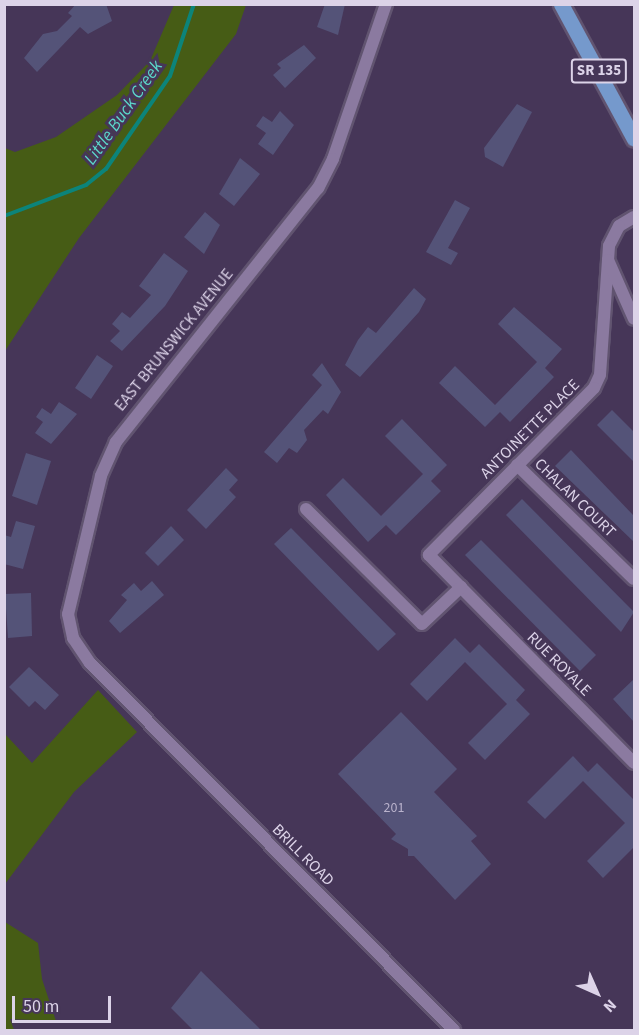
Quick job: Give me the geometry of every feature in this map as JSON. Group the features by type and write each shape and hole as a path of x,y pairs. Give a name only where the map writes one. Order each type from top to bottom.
{"main road":[{"name":"SR 135","path":"561,4 634,139"}],"street":[{"name":"EAST BRUNSWICK AVENUE","path":"129,702 78,648 69,620 70,589 105,464 132,416 318,188 333,159 386,4"},
{"name":"ANTOINETTE PLACE","path":"461,587 429,555 594,388 600,375 607,256 613,233 634,217"},
{"path":"607,256 634,319"},
{"name":"CHALAN COURT","path":"518,465 634,579"},
{"path":"306,509 422,624 461,587"},
{"name":"RUE ROYALE","path":"461,587 633,758"},
{"name":"BRILL ROAD","path":"129,702 454,1030"}],"green space":[{"path":"174,5 246,5 236,34 79,238 5,351 5,148 15,152 56,137 117,95 150,61"},
{"path":"98,690 137,732 74,792 5,884 5,734 32,763"},
{"path":"5,922 38,943 42,979 56,1021 10,1019 14,1030 5,1030"}],"building":[{"path":"76,4 106,4 112,21 88,34 80,27 37,72 24,58 43,34 57,31 72,16 68,13"},
{"path":"325,4 345,4 338,35 317,27"},
{"path":"304,45 316,58 285,88 273,75 281,68 277,64"},
{"path":"517,104 532,112 503,167 485,157 484,148"},
{"path":"280,111 294,125 273,155 258,144 266,133 256,126 263,116 272,122"},
{"path":"240,158 260,174 234,206 219,194"},
{"path":"455,200 470,208 448,248 458,253 451,265 426,252"},
{"path":"205,212 220,225 204,254 184,237"},
{"path":"164,253 188,271 165,306 122,351 110,341 120,331 112,324 122,312 130,318 151,295 139,286"},
{"path":"414,288 426,299 419,312 360,377 345,365 358,340 368,327 376,333"},
{"path":"514,307 562,349 545,368 554,377 510,422 500,412 485,427 439,383 455,366 495,405 537,362 498,324"},
{"path":"97,355 113,366 91,399 75,388"},
{"path":"322,363 341,392 328,414 323,410 304,430 307,440 297,453 289,448 277,463 264,452 322,385 312,375"},
{"path":"59,402 77,414 51,444 35,433 43,422 36,417 42,408 51,414"},
{"path":"612,410 634,432 634,462 597,425"},
{"path":"402,419 447,465 431,481 441,491 396,535 386,525 368,542 326,495 343,478 381,516 423,474 385,436"},
{"path":"571,450 634,516 634,542 555,466"},
{"path":"26,453 51,461 37,505 12,496"},
{"path":"226,468 238,480 229,490 236,497 206,529 187,510"},
{"path":"522,499 634,612 621,632 506,515"},
{"path":"16,521 35,526 23,569 4,564 4,535 11,537"},
{"path":"171,526 184,540 158,566 145,553"},
{"path":"291,528 396,634 378,651 274,544"},
{"path":"481,540 596,655 580,671 465,555"},
{"path":"152,581 164,595 120,633 109,621 127,600 121,595 134,583 141,591"},
{"path":"31,593 32,636 8,638 5,594"},
{"path":"455,638 470,653 479,644 525,690 516,700 530,714 485,760 468,743 507,704 465,662 427,701 410,684"},
{"path":"29,667 59,695 45,710 35,701 29,707 9,687"},
{"path":"634,679 634,722 613,699"},
{"path":"401,712 457,769 434,792 477,836 471,841 491,864 455,900 414,856 408,856 408,849 391,839 396,834 338,774"},
{"path":"573,756 588,772 597,763 634,800 634,847 603,878 587,861 625,823 583,781 545,819 527,802"},
{"path":"201,971 261,1030 193,1030 171,1008"}],"waterway":[{"name":"Little Buck Creek","path":"4,216 86,185 106,169 170,76 194,4"}]}
